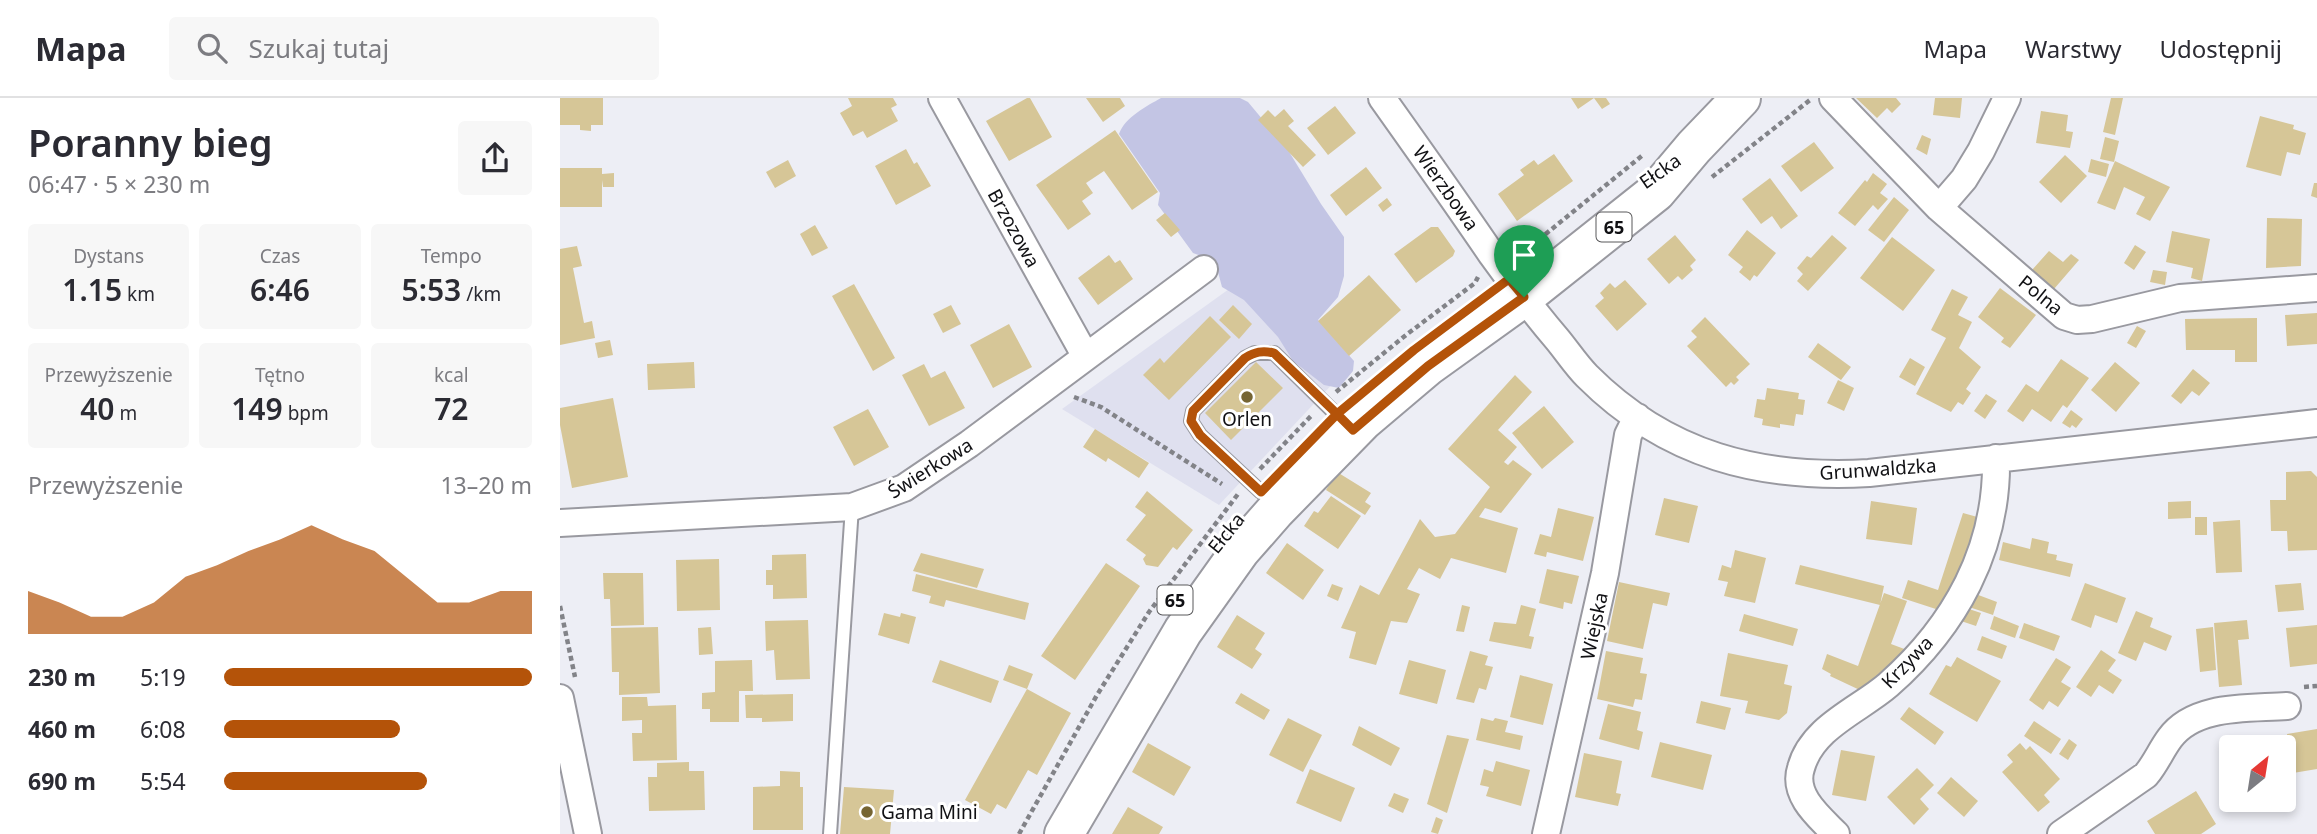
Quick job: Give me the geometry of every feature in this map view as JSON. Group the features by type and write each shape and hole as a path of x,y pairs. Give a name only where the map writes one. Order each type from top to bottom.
{"main road":[{"name":"Ełcka","path":"1037,834 1110,703 1161,620 1222,536 1249,493 1345,422 1428,366 1514,273 1701,164 1741,98"},
{"name":"Ełcka","path":"1064,834 1144,695 1210,591 1345,422"}],"street":[{"name":"Brzozowa","path":"942,98 1086,357"},
{"name":"Wierzbowa","path":"1382,98 1514,273"},
{"name":"Polna","path":"1833,98 1939,208 2064,316 2077,320 2092,319 2180,298 2317,288"},
{"path":"1939,208 1964,179 2007,98"},
{"name":"Świerkowa","path":"560,523 852,507 882,498 904,488 969,444 1204,269"},
{"name":"Grunwaldzka","path":"1514,273 1585,374 1637,417 1707,454 1780,472 1834,475 1869,473 2317,423"},
{"name":"Wiejska","path":"1546,834 1605,573 1628,435 1637,417"},
{"name":"Krzywa","path":"1836,834 1807,802 1799,778 1801,766 1818,739 1838,720 1887,685 1922,649 1958,603 1982,555 1988,535 1997,458"},
{"path":"560,698 588,834"},
{"path":"2061,834 2146,775 2171,737 2188,722 2205,713 2287,706"}],"lane":[{"path":"1249,493 1191,421 1193,411 1245,358 1266,351 1274,353 1345,422"},
{"path":"830,834 852,507"}],"path":[{"path":"1701,164 1812,98"},
{"path":"1514,273 1526,246 1536,241 1647,151"},
{"path":"1059,377 1075,399 1101,407 1249,493"},
{"path":"1019,834 1097,695"}],"shaded area":[{"path":"1161,98 1240,98 1248,102 1288,150 1344,237 1344,276 1338,297 1318,320 1354,361 1353,371 1339,388 1324,385 1293,361 1278,337 1244,300 1222,287 1215,261 1193,253 1158,205 1160,193 1119,134 1131,117"},
{"path":"1236,284 1338,378 1219,505 1062,409"}],"building":[{"path":"560,98 603,98 603,125 591,125 591,131 580,130 580,125 560,125"},
{"path":"848,98 893,98 897,105 891,108 898,121 867,138 863,131 853,136 840,113 852,106"},
{"path":"1030,98 1052,137 1009,161 986,121"},
{"path":"1086,98 1120,98 1125,106 1103,122"},
{"path":"1571,98 1594,98 1578,109"},
{"path":"1594,98 1606,98 1610,104 1602,109"},
{"path":"1856,98 1896,98 1901,104 1892,113 1887,108 1877,118"},
{"path":"1935,98 1962,98 1960,118 1933,115"},
{"path":"2111,98 2123,98 2115,135 2103,132"},
{"path":"1335,106 1356,133 1328,155 1307,128"},
{"path":"1284,109 1294,121 1288,126 1316,155 1303,167 1258,120 1268,110 1275,117"},
{"path":"2041,111 2068,115 2066,131 2073,132 2070,148 2036,143"},
{"path":"2260,116 2294,125 2293,129 2306,133 2300,155 2287,152 2281,176 2246,167"},
{"path":"1115,130 1158,192 1132,210 1104,171 1086,183 1093,193 1082,201 1091,214 1068,230 1036,185"},
{"path":"1922,135 1931,139 1927,155 1916,149"},
{"path":"2105,137 2119,141 2114,162 2100,159"},
{"path":"1814,142 1834,168 1801,192 1781,166"},
{"path":"906,149 931,186 896,205 875,166"},
{"path":"1554,154 1573,181 1517,221 1498,194 1524,175 1520,170 1534,160 1538,165"},
{"path":"2065,155 2087,176 2061,203 2039,182"},
{"path":"2091,159 2109,164 2106,177 2088,172"},
{"path":"788,160 796,176 775,188 766,172"},
{"path":"2115,161 2170,187 2150,221 2136,214 2145,197 2124,187 2115,210 2097,203"},
{"path":"1366,167 1382,188 1346,216 1330,195"},
{"path":"560,168 602,168 602,174 614,173 614,187 603,187 602,180 602,207 560,207"},
{"path":"1873,173 1887,184 1880,193 1888,199 1878,210 1873,205 1855,226 1838,213"},
{"path":"1770,178 1798,216 1781,229 1772,216 1761,224 1742,199"},
{"path":"2314,183 2317,183 2317,198 2311,196"},
{"path":"1894,197 1909,210 1884,242 1868,230"},
{"path":"1387,198 1392,205 1383,212 1378,205"},
{"path":"1165,213 1180,230 1171,237 1156,220"},
{"path":"2267,218 2302,219 2301,266 2266,268"},
{"path":"815,225 828,248 812,256 800,234"},
{"path":"1431,227 1438,227 1455,251 1453,256 1416,283 1394,254"},
{"path":"1747,230 1776,253 1757,277 1754,275 1750,281 1739,272 1743,267 1728,255"},
{"path":"2172,231 2210,239 2202,281 2191,278 2193,268 2166,262"},
{"path":"1675,235 1696,260 1690,266 1693,270 1682,280 1678,276 1669,284 1647,259"},
{"path":"1832,235 1847,248 1808,291 1797,281 1803,274 1797,268 1807,256 1811,258"},
{"path":"1892,237 1935,270 1903,311 1860,278"},
{"path":"2135,245 2146,252 2134,270 2124,263"},
{"path":"577,246 582,266 573,268 584,323 592,321 595,338 560,345 560,249"},
{"path":"2049,251 2063,262 2071,254 2079,260 2054,289 2046,283 2042,287 2034,281 2038,276 2032,270"},
{"path":"1109,255 1115,263 1120,260 1133,279 1098,305 1078,278"},
{"path":"2153,270 2167,272 2165,285 2150,282"},
{"path":"1369,275 1401,310 1349,356 1318,321"},
{"path":"1625,280 1647,304 1617,331 1595,306 1604,298 1600,293 1610,283 1615,288"},
{"path":"854,284 895,358 873,371 832,296"},
{"path":"2000,288 2036,315 2010,348 2001,342 2004,338 1978,317"},
{"path":"1952,289 1968,297 1958,315 1972,322 1959,348 1981,367 1966,389 1971,393 1963,405 1958,402 1951,412 1916,394 1946,338 1931,330"},
{"path":"951,305 961,324 943,333 933,314"},
{"path":"1233,305 1252,324 1239,339 1219,320"},
{"path":"2317,313 2317,344 2287,346 2285,315"},
{"path":"1210,316 1231,337 1169,400 1143,375 1160,358 1164,363"},
{"path":"1705,317 1750,364 1736,377 1739,380 1734,385 1731,382 1726,387 1687,346 1697,337 1691,331"},
{"path":"2257,318 2257,362 2235,362 2235,350 2186,350 2185,319"},
{"path":"1009,324 1032,367 993,388 970,345"},
{"path":"2137,326 2146,331 2136,348 2127,343"},
{"path":"610,340 613,355 598,358 595,343"},
{"path":"1818,343 1851,367 1841,380 1808,357"},
{"path":"1910,358 1925,367 1915,386 1899,377"},
{"path":"2061,359 2089,378 2067,408 2063,405 2051,422 2032,409 2023,422 2007,411 2026,384 2038,392"},
{"path":"694,362 695,388 648,390 647,364"},
{"path":"1256,362 1283,388 1231,440 1205,413"},
{"path":"2115,362 2140,383 2116,412 2091,390"},
{"path":"924,364 931,378 945,371 965,408 929,426 902,375"},
{"path":"2193,369 2210,383 2199,396 2192,391 2181,404 2171,396"},
{"path":"1515,375 1532,392 1498,430 1517,447 1504,462 1508,465 1513,460 1532,474 1501,513 1485,508 1479,517 1518,528 1506,573 1451,558 1440,579 1419,568 1407,589 1420,594 1407,623 1391,621 1376,665 1349,658 1356,632 1341,628 1360,585 1379,595 1420,519 1435,537 1455,534 1490,487 1448,449"},
{"path":"1838,380 1854,388 1844,411 1827,403"},
{"path":"1767,388 1799,393 1798,399 1805,400 1803,415 1796,414 1794,426 1780,424 1780,428 1762,425 1763,419 1754,417 1757,399 1765,400"},
{"path":"1986,394 1997,401 1985,419 1974,411"},
{"path":"613,398 628,477 572,488 560,425 560,408"},
{"path":"1544,406 1574,442 1542,469 1512,433"},
{"path":"868,409 889,447 854,466 833,427"},
{"path":"2071,410 2083,419 2076,428 2062,423"},
{"path":"1095,429 1149,463 1139,478 1108,458 1106,462 1083,447"},
{"path":"2311,471 2317,477 2317,550 2288,551 2287,531 2271,531 2270,500 2286,500 2286,472"},
{"path":"1337,472 1371,493 1365,502 1371,506 1365,515 1326,490"},
{"path":"1147,491 1193,530 1177,550 1173,547 1158,567 1146,565 1143,559 1146,555 1126,540 1146,515 1135,507"},
{"path":"1331,496 1361,516 1338,549 1304,526 1314,511 1318,513"},
{"path":"1664,498 1698,506 1689,543 1655,535"},
{"path":"1871,501 1917,508 1912,545 1866,539"},
{"path":"2191,501 2191,518 2168,519 2168,502"},
{"path":"1558,508 1594,517 1583,561 1547,552 1546,557 1534,554 1540,534 1551,537"},
{"path":"1963,513 1981,518 1942,611 1902,598 1908,580 1938,590"},
{"path":"2195,517 2207,517 2207,535 2195,535"},
{"path":"2240,520 2242,572 2216,573 2213,522"},
{"path":"2032,538 2049,542 2047,553 2057,555 2056,560 2073,564 2070,577 1999,560 2003,542 2030,549"},
{"path":"1287,543 1324,570 1303,600 1266,573"},
{"path":"1735,550 1766,558 1755,603 1724,596 1728,582 1718,580 1722,565 1731,568"},
{"path":"921,553 984,569 977,588 913,571"},
{"path":"806,554 807,598 773,599 773,585 766,585 766,570 772,570 772,555"},
{"path":"719,559 720,610 677,611 676,560"},
{"path":"1106,563 1140,586 1075,680 1041,656"},
{"path":"1800,565 1884,586 1880,605 1795,584"},
{"path":"1547,569 1579,576 1572,604 1564,602 1563,609 1539,603"},
{"path":"603,573 643,573 644,625 611,626 610,599 604,599"},
{"path":"916,574 1029,603 1025,620 946,600 944,607 929,603 931,596 912,591"},
{"path":"1619,582 1670,593 1667,606 1653,603 1643,649 1607,641"},
{"path":"2085,583 2126,598 2117,623 2095,615 2091,628 2071,620"},
{"path":"2301,583 2304,610 2278,612 2275,585"},
{"path":"1332,584 1343,588 1338,601 1327,596"},
{"path":"1884,593 1907,601 1891,644 1907,650 1864,692 1830,676 1831,674 1822,669 1827,654 1858,666"},
{"path":"1973,593 1997,602 1993,615 1969,607"},
{"path":"1462,605 1470,607 1464,632 1456,631"},
{"path":"1521,605 1536,609 1529,636 1534,637 1531,649 1489,641 1494,622 1516,624"},
{"path":"1966,608 1981,613 1976,626 1961,621"},
{"path":"2136,611 2153,618 2150,627 2172,636 2166,651 2144,642 2136,661 2118,653"},
{"path":"884,613 900,617 901,613 916,617 909,644 878,635"},
{"path":"1744,614 1798,629 1793,646 1739,631"},
{"path":"1237,615 1265,633 1255,649 1262,654 1252,669 1217,647"},
{"path":"1994,616 2019,626 2015,638 1990,629"},
{"path":"808,620 810,679 776,680 774,650 766,651 765,621"},
{"path":"2247,620 2249,639 2238,640 2242,685 2219,687 2214,623"},
{"path":"2024,623 2060,636 2054,651 2019,638"},
{"path":"2317,625 2317,664 2290,667 2286,628"},
{"path":"658,627 660,693 619,695 619,672 612,672 611,628"},
{"path":"711,627 713,654 699,655 698,628"},
{"path":"2213,627 2216,670 2200,672 2196,629"},
{"path":"1982,636 2007,646 2002,659 1977,650"},
{"path":"2101,650 2116,660 2108,671 2122,680 2113,694 2099,685 2091,697 2076,687"},
{"path":"1470,651 1488,656 1485,665 1493,667 1486,690 1479,688 1474,703 1456,699"},
{"path":"1606,651 1643,658 1640,673 1647,674 1642,700 1635,699 1633,707 1597,699"},
{"path":"1728,653 1788,665 1784,684 1792,686 1787,713 1779,720 1745,713 1748,701 1720,696"},
{"path":"1957,657 2001,681 1977,722 1929,694 1946,665 1951,667"},
{"path":"2056,658 2071,667 2061,682 2071,688 2058,707 2049,701 2043,710 2029,700"},
{"path":"752,660 753,691 739,691 739,722 710,722 710,709 702,709 702,693 715,692 715,661"},
{"path":"940,660 999,681 991,703 932,682"},
{"path":"1409,660 1446,670 1437,704 1399,694"},
{"path":"1009,665 1033,674 1027,689 1003,680"},
{"path":"1520,675 1553,684 1543,725 1510,717"},
{"path":"1027,689 1071,713 1037,775 1028,770 1006,809 997,804 991,814 965,800"},
{"path":"1241,693 1270,710 1264,720 1235,703"},
{"path":"793,694 793,721 762,722 762,718 746,718 745,695"},
{"path":"622,697 647,697 648,706 676,705 677,760 633,761 632,733 642,733 642,720 622,721"},
{"path":"1701,701 1731,708 1725,730 1696,723"},
{"path":"1608,704 1641,712 1637,730 1643,732 1639,750 1599,739"},
{"path":"1909,707 1944,732 1935,745 1900,719"},
{"path":"1288,718 1322,735 1303,772 1269,755"},
{"path":"1481,718 1508,721 1505,732 1523,736 1520,750 1476,740"},
{"path":"2034,721 2061,739 2051,754 2024,736"},
{"path":"1359,726 1400,748 1391,766 1352,745"},
{"path":"2317,729 2317,769 2296,772 2296,735 2287,734"},
{"path":"1447,735 1469,739 1447,813 1427,804"},
{"path":"2069,739 2077,745 2068,760 2059,754"},
{"path":"1660,742 1712,755 1703,790 1651,777"},
{"path":"1148,743 1191,767 1174,796 1132,772"},
{"path":"2020,743 2026,750 2030,746 2060,779 2044,795 2050,802 2038,812 2002,772 2013,762 2007,755"},
{"path":"1841,750 1875,756 1866,801 1832,795"},
{"path":"1584,753 1622,761 1616,793 1621,794 1618,806 1575,797"},
{"path":"1496,761 1530,770 1521,806 1486,796 1489,787 1480,785 1484,769 1493,772"},
{"path":"689,762 689,771 704,771 705,810 649,811 648,777 657,777 657,763"},
{"path":"1917,768 1934,785 1920,799 1929,809 1914,825 1887,797"},
{"path":"1310,769 1355,788 1341,822 1296,803"},
{"path":"780,771 800,772 800,787 803,787 803,830 753,830 753,787 780,786"},
{"path":"1951,777 1978,801 1964,817 1937,793"},
{"name":"Gama Mini","path":"844,787 894,790 890,834 840,834"},
{"path":"2196,791 2216,824 2201,834 2155,834 2147,821"},
{"path":"1394,793 1409,799 1403,813 1388,806"},
{"path":"1128,807 1163,827 1159,834 1112,834"},
{"path":"1436,817 1443,820 1438,834 1431,832"}],"place":[{"name":"Orlen","path":"1247,397"},
{"name":"Gama Mini","path":"867,812"}],"route":[{"path":"1524,297 1428,366 1353,430 1337,414 1261,492 1200,435 1191,421 1193,411 1245,358 1266,351 1274,353 1337,414 1414,350 1509,279 1524,297"}]}
